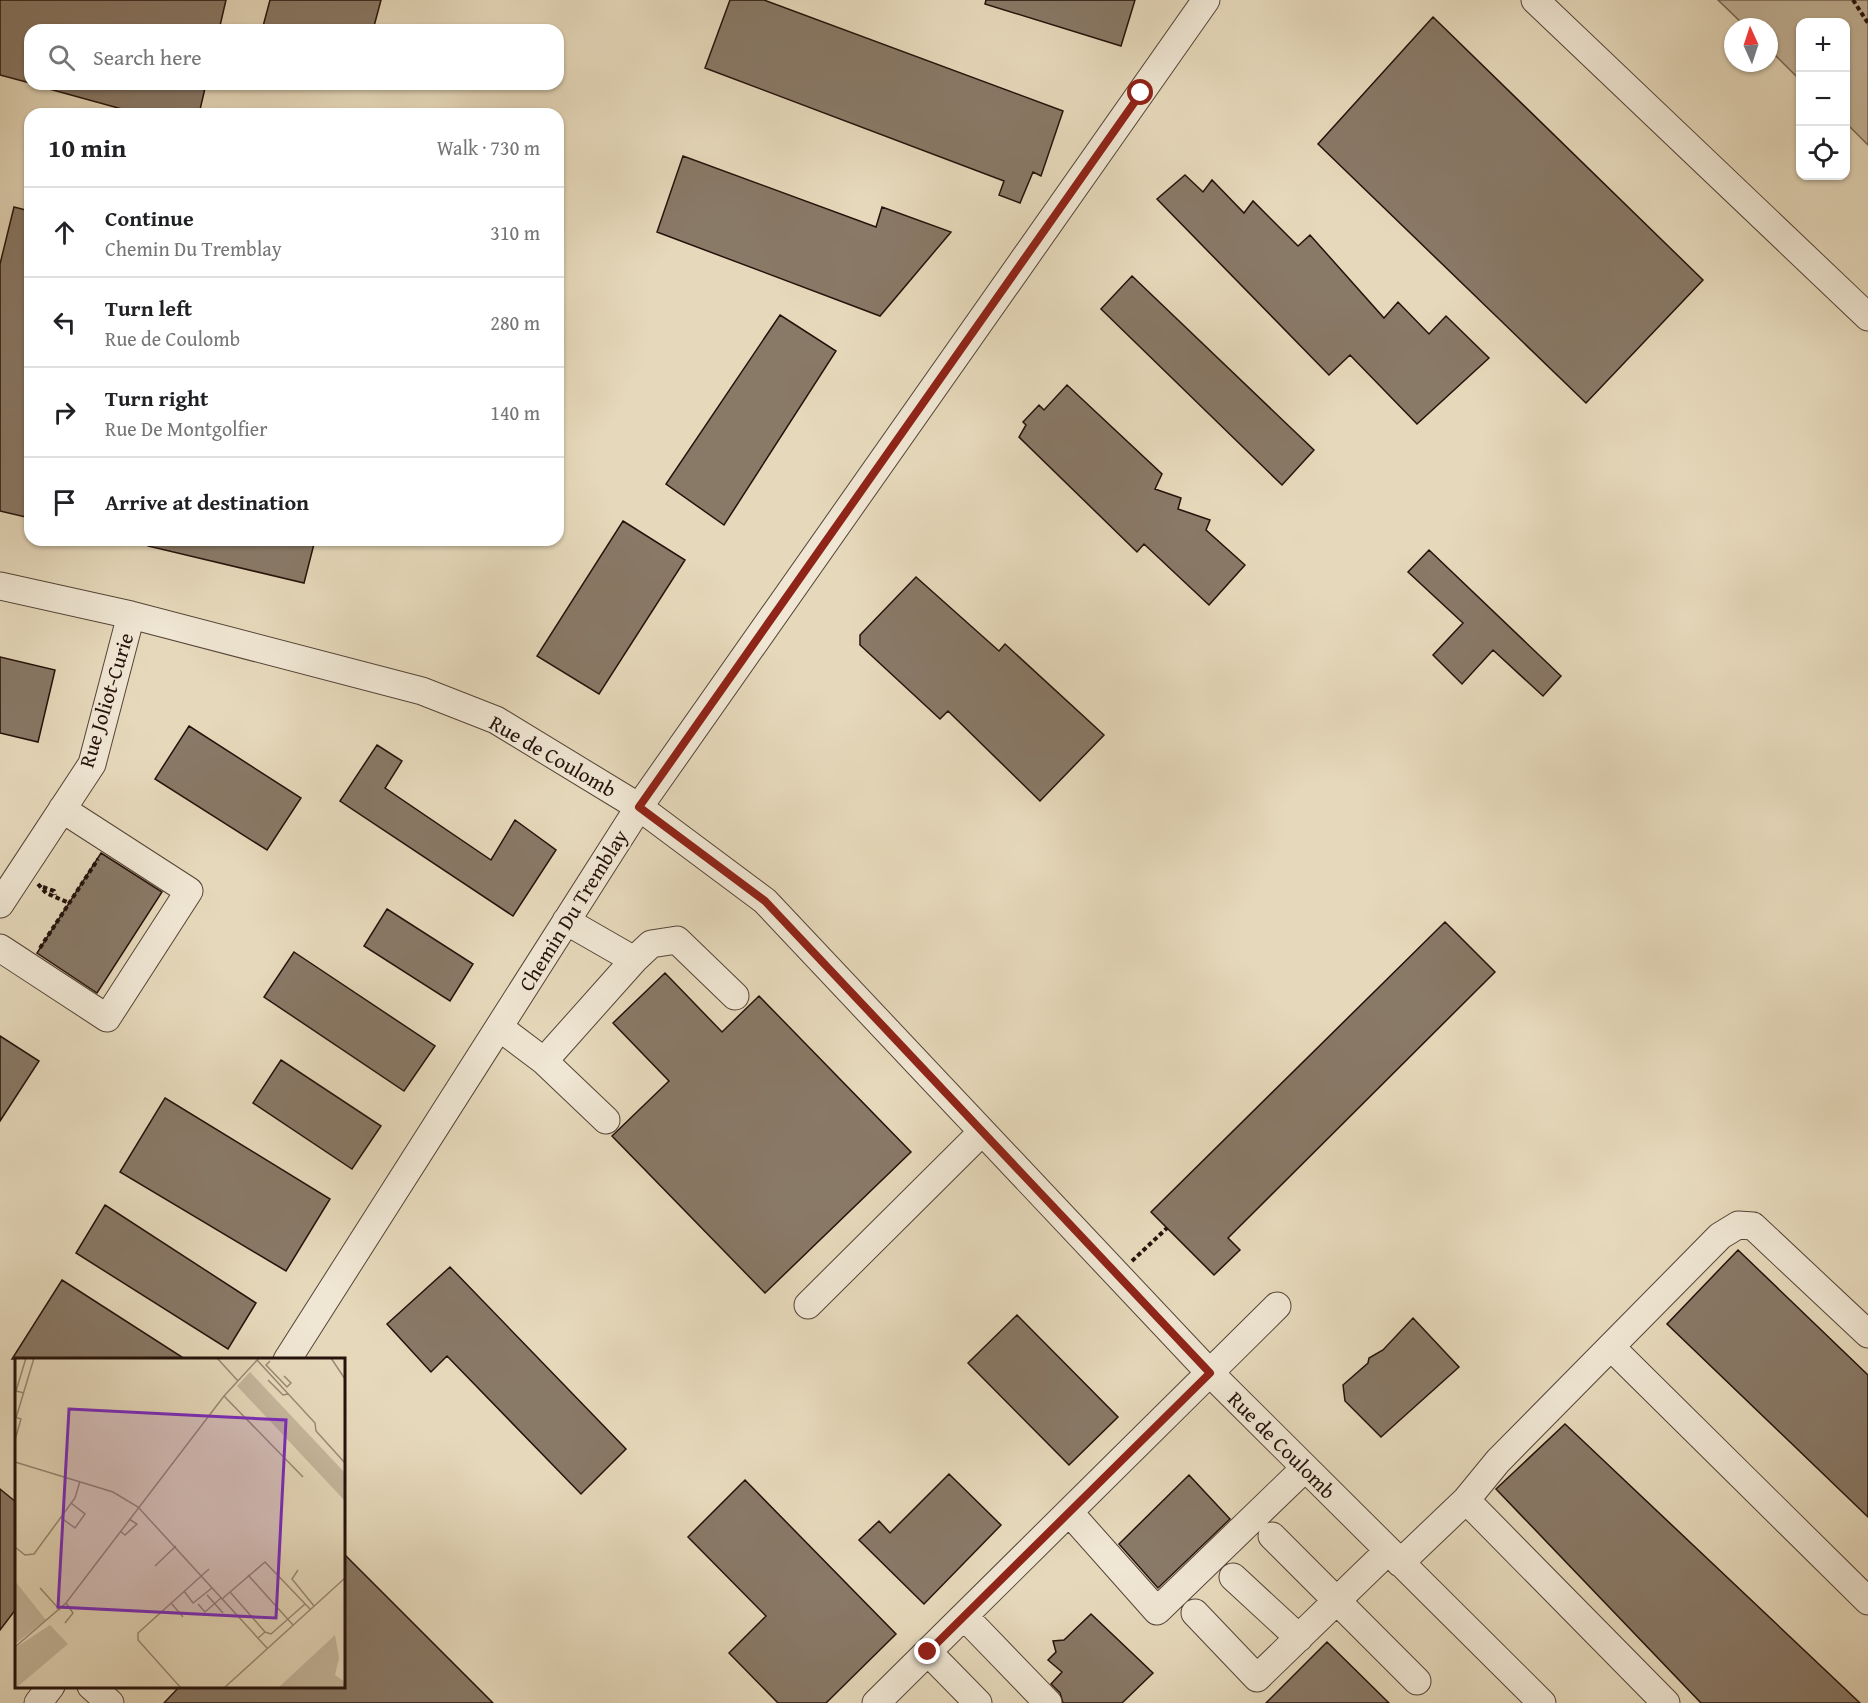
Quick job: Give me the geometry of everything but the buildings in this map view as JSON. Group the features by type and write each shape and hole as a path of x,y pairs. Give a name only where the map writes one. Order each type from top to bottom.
{"street":[{"name":"Chemin Du Tremblay","path":"287,1358 639,807 1206,0"},
{"path":"1535,0 1868,317"},
{"name":"Rue de Coulomb","path":"0,586 131,615 422,691 496,720 639,807 765,901 1210,1373 1542,1703"},
{"name":"Rue Joliot-Curie","path":"0,904 92,764 131,615"},
{"path":"21,950 108,1018 189,891 96,847 62,809"},
{"path":"566,921 634,960"},
{"path":"544,1060 651,944 677,940 735,996"},
{"path":"499,1027 544,1060 606,1120"},
{"path":"808,1305 982,1132"},
{"path":"1195,1613 1257,1678 1338,1600 1466,1500 1498,1461 1720,1236 1738,1225 1753,1226 1868,1334"},
{"path":"876,1703 1277,1306"},
{"path":"1611,1347 1868,1601"},
{"path":"1069,1512 1157,1611 1305,1468"},
{"path":"1466,1500 1666,1703"},
{"path":"1272,1536 1417,1681"},
{"path":"1233,1577 1299,1638"},
{"path":"964,1616 1048,1703"},
{"path":"928,1652 978,1703"},
{"path":"38,1703 49,1688"},
{"path":"93,1688 110,1703"}],"path":[{"path":"1853,0 1868,23"},
{"path":"21,950 69,903 96,847"},
{"path":"33,882 43,887 46,893 69,903"},
{"path":"1117,1275 1167,1228"}],"shaded area":[{"path":"1718,0 1868,0 1868,145 1850,127 1850,18 1796,18 1796,76 1778,58 1778,18 1737,18"}],"route":[{"path":"928,1652 1210,1373 765,901 639,807 1141,93"}]}
